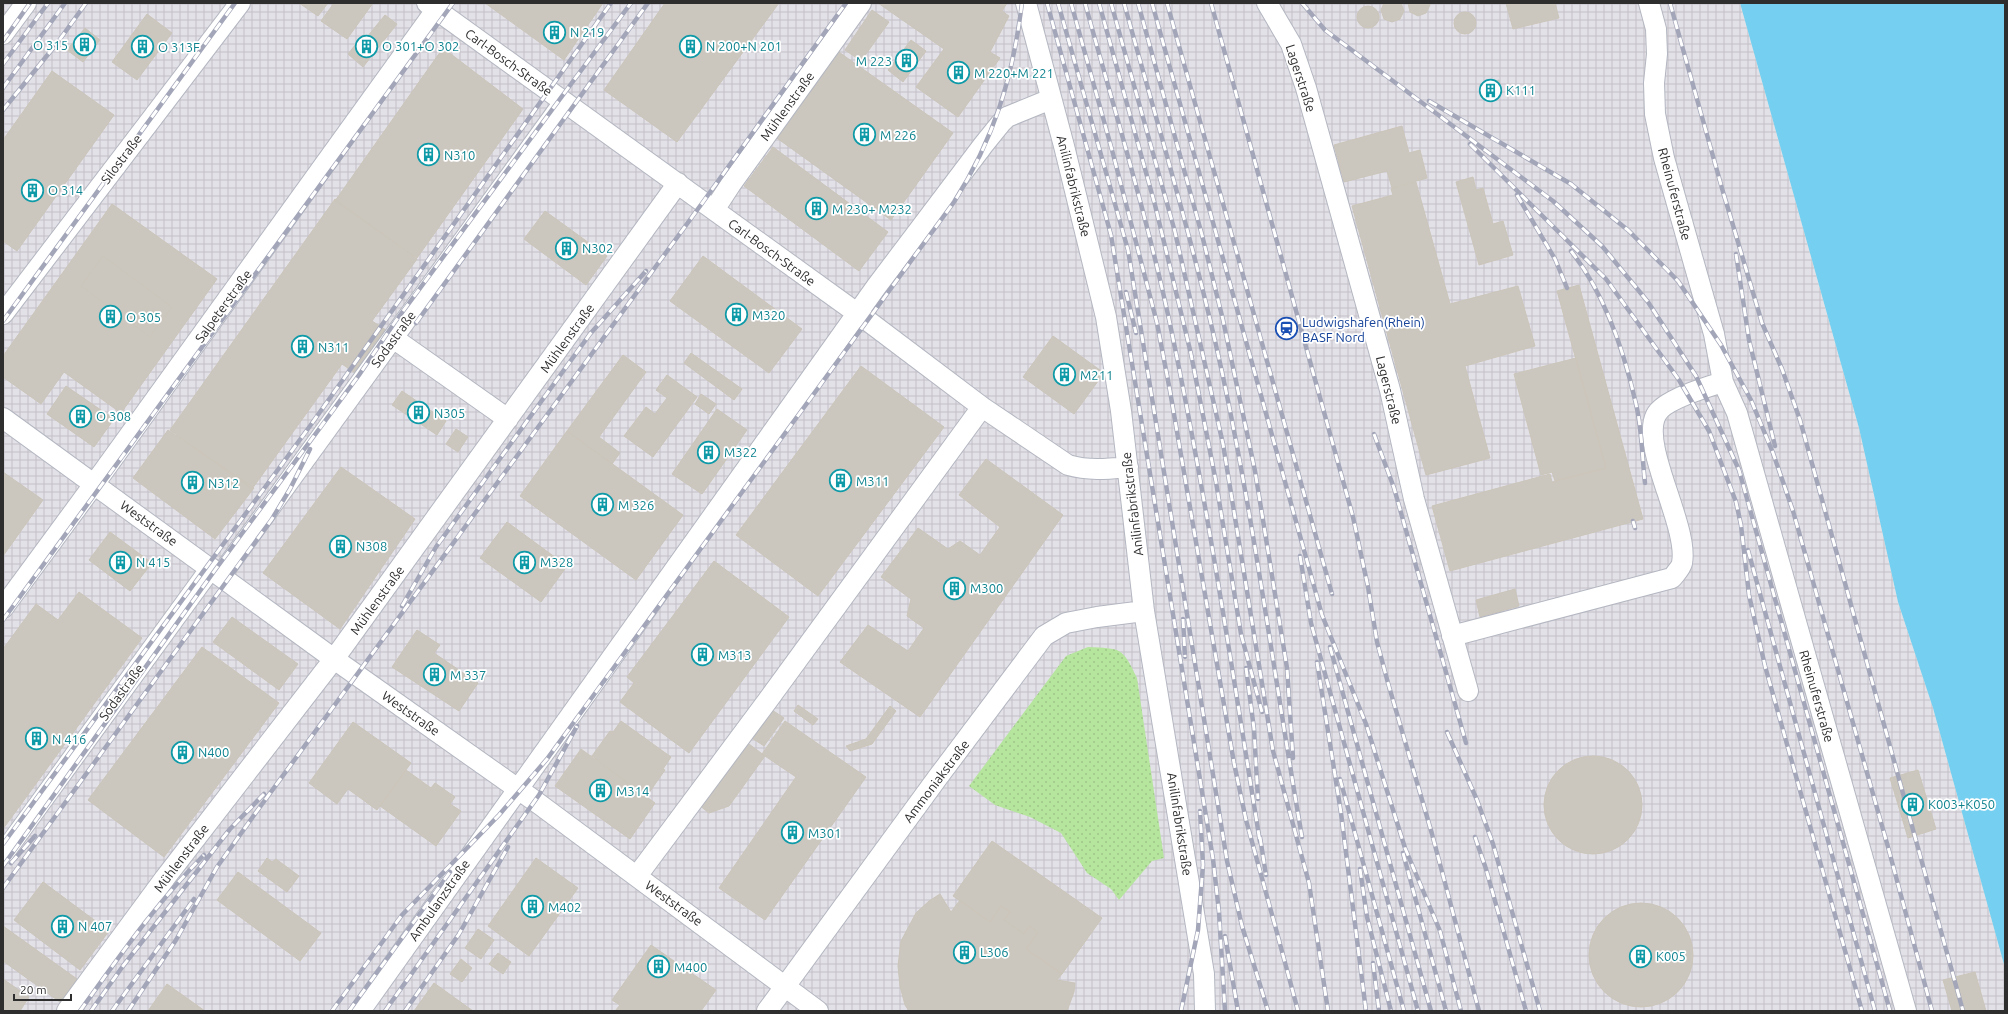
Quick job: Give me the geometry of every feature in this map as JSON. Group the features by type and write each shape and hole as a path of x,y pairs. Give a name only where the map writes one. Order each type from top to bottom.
{"street":[{"path":"3,34 26,3"},
{"name":"Silostraße","path":"3,314 240,3"},
{"name":"Mühlenstraße","path":"714,210 861,3"},
{"name":"Anilinfabrikstraße","path":"1026,3 1052,99 1106,317 1128,467 1144,611 1204,974 1205,1011"},
{"name":"Lagerstraße","path":"1267,3 1291,44 1306,88 1390,390 1414,499 1468,691"},
{"name":"Rheinuferstraße","path":"1649,3 1656,29 1657,54 1654,83 1657,122 1664,158 1714,334 1723,382 1737,413 1906,1011"},
{"name":"Carl-Bosch-Straße","path":"435,5 564,102 678,183 982,407 1068,465 1082,469 1098,470 1128,467"},
{"name":"Salpeterstraße","path":"3,608 95,483 435,5"},
{"name":"Ambulanzstraße","path":"360,1011 857,314 1001,123 1021,110 1052,99"},
{"name":"Sodastraße","path":"3,854 393,338 564,102"},
{"name":"Mühlenstraße","path":"67,1011 165,878 334,659 678,183"},
{"path":"393,338 508,419"},
{"path":"1452,636 1672,578 1682,564 1682,543 1656,456 1653,432 1656,415 1668,404 1688,394 1723,382"},
{"path":"637,876 773,694 982,407"},
{"name":"Weststraße","path":"3,418 95,483 334,659 518,789 818,1011"},
{"name":"Ammoniakstraße","path":"767,1011 938,776 1044,636 1066,623 1097,617 1144,611"}],"shaded area":[{"path":"3,3 1740,3 1859,428 1898,602 1933,708 2005,968 2005,1011 3,1011"}],"green space":[{"path":"1088,647 1107,648 1119,651 1128,660 1137,678 1164,858 1152,861 1119,900 1111,889 1087,873 1061,833 1030,817 995,805 969,786 1066,656"}],"water":[{"path":"1740,3 2005,3 2005,968 1933,708 1898,602 1859,428"}],"building":[{"path":"299,3 328,3 318,16"},
{"path":"334,3 373,3 347,39 321,21"},
{"name":"N 219","path":"485,3 603,3 564,60"},
{"name":"N 200+N 201","path":"665,3 779,3 677,142 604,90"},
{"name":"M 220+M 221","path":"878,3 1007,3 1002,11 1009,16 990,52 1000,58 958,117 916,87 944,49"},
{"path":"1384,3 1401,3 1404,11 1400,19 1392,22 1384,19 1381,10"},
{"path":"1408,3 1429,3 1430,5 1426,13 1418,16 1410,12"},
{"path":"1506,3 1555,3 1559,18 1513,29"},
{"path":"1368,6 1376,9 1379,17 1376,25 1368,28 1360,25 1357,17 1360,9"},
{"path":"872,10 889,22 861,61 845,50"},
{"path":"1465,12 1473,15 1476,23 1473,31 1465,34 1457,31 1454,23 1457,15"},
{"name":"O 313F","path":"147,14 172,33 137,80 112,62"},
{"name":"O 301+O 302","path":"385,15 397,24 363,67 348,54 363,35 367,37"},
{"name":"O 315","path":"85,28 100,40 83,62 67,50"},
{"name":"M 223","path":"911,40 926,51 903,82 888,70"},
{"name":"N310","path":"443,48 523,109 417,258 335,201"},
{"name":"M 226","path":"836,50 953,133 891,220 774,136"},
{"name":"O 314","path":"52,71 114,115 17,251 3,241 3,140"},
{"name":"K111","path":"1499,80 1502,93 1483,98 1480,85"},
{"path":"1402,126 1409,153 1420,150 1427,178 1392,188 1387,171 1344,182 1334,145"},
{"name":"M 230+ M232","path":"773,147 888,232 859,271 744,186"},
{"path":"1473,177 1476,190 1483,188 1493,224 1503,221 1513,255 1479,265 1456,182"},
{"path":"1416,182 1450,304 1518,286 1535,346 1465,366 1490,458 1426,475 1352,206 1393,195 1391,189"},
{"name":"N311","path":"335,199 417,259 372,321 386,330 355,373 342,364 252,489 170,430"},
{"name":"O 305","path":"112,204 217,279 121,413 64,372 41,404 3,377 3,356"},
{"name":"N302","path":"545,211 607,256 586,285 524,239"},
{"path":"103,256 172,307 150,337 81,286"},
{"name":"M320","path":"703,256 802,329 769,373 670,301"},
{"path":"1579,285 1643,519 1450,571 1432,506 1550,474 1552,482 1606,468 1557,291"},
{"name":"M211","path":"1053,336 1104,373 1074,414 1023,377"},
{"path":"691,353 742,389 734,400 684,363"},
{"path":"623,355 646,372 599,437 620,453 612,464 567,431"},
{"path":"1576,358 1606,468 1555,481 1552,472 1541,475 1514,374"},
{"name":"M311","path":"861,366 944,427 818,596 736,535"},
{"path":"667,375 697,397 653,457 624,436 646,407 655,414 667,398 656,390"},
{"name":"O 308","path":"66,386 114,419 94,447 47,414"},
{"name":"N305","path":"402,391 446,421 437,435 392,405"},
{"path":"701,394 716,404 709,414 695,404"},
{"name":"M322","path":"717,409 747,430 702,494 672,474"},
{"path":"456,429 468,437 458,452 446,444"},
{"name":"N312","path":"168,430 254,488 215,539 133,478"},
{"name":"M 326","path":"567,431 683,515 636,580 520,496"},
{"name":"M300","path":"986,459 1063,515 920,717 840,662 868,625 908,651 924,628 907,616 911,599 881,577 918,528 948,549 960,541 980,555 1000,527 959,495"},
{"name":"N308","path":"341,467 415,519 340,629 263,573"},
{"path":"3,472 43,500 3,556"},
{"name":"M328","path":"507,522 567,566 541,602 480,558"},
{"name":"N 415","path":"110,532 152,563 130,591 89,560"},
{"name":"M313","path":"714,561 789,617 689,753 620,702 634,683 627,677"},
{"path":"1515,589 1519,606 1480,617 1476,600"},
{"name":"N 416","path":"79,592 142,638 3,829 3,649 36,604 58,620"},
{"path":"232,617 298,664 279,690 213,642"},
{"name":"M 337","path":"417,630 440,645 434,653 478,683 459,711 392,667"},
{"name":"N400","path":"202,647 279,703 164,857 88,800"},
{"path":"798,705 818,719 813,725 794,711"},
{"path":"890,706 896,711 872,744 850,751 846,746 866,739"},
{"path":"772,710 784,718 764,746 752,738"},
{"name":"M314","path":"621,721 671,757 663,769 665,770 646,797 592,756 610,731 613,732"},
{"name":"M301","path":"785,721 866,777 765,920 719,888 796,777 762,754"},
{"path":"353,722 411,763 377,810 348,789 337,804 309,783"},
{"path":"745,741 765,756 729,806 709,813 699,805"},
{"name":"M314","path":"581,749 655,803 630,839 555,786"},
{"path":"1593,756 1612,760 1628,770 1638,786 1642,805 1638,824 1628,840 1612,850 1593,854 1574,850 1558,840 1548,824 1544,805 1548,786 1558,770 1574,760"},
{"path":"406,770 431,788 435,783 455,797 450,804 461,811 436,846 380,806"},
{"name":"K003+K050","path":"1918,770 1936,829 1908,838 1890,778"},
{"name":"L306","path":"992,841 1102,918 1062,974 1026,949 1038,932 1029,926 1024,934 1004,920 1010,912 1001,906 990,922 953,896"},
{"path":"267,858 272,862 276,859 299,876 287,892 258,871"},
{"name":"M402","path":"536,858 578,888 529,956 488,926"},
{"path":"238,872 321,933 300,961 217,900"},
{"name":"N 407","path":"43,882 109,931 80,970 14,920"},
{"name":"L306","path":"940,894 951,912 960,900 990,922 1001,906 1010,912 1004,920 1024,934 1029,926 1038,932 1026,949 1062,974 1057,980 1075,983 1074,992 1067,1011 909,1011 905,1005 900,986 898,966 901,941 916,913 929,901"},
{"name":"K005","path":"1641,903 1661,907 1670,912 1684,926 1689,935 1693,955 1689,975 1684,984 1670,998 1661,1003 1641,1007 1621,1003 1612,998 1598,984 1593,975 1589,955 1593,935 1598,926 1612,912 1621,907"},
{"path":"3,926 77,979 60,1002 3,961"},
{"path":"478,929 494,940 481,959 465,948"},
{"name":"M400","path":"651,945 716,990 701,1011 615,1011 620,1005 612,1000"},
{"path":"498,953 511,962 503,974 489,964"},
{"path":"461,959 472,968 462,982 450,974"},
{"path":"1975,972 1986,1011 1952,1011 1943,980"},
{"path":"3,979 29,997 20,1011 3,1011"},
{"path":"434,983 473,1011 414,1011"},
{"path":"167,984 205,1011 148,1011"}],"railway":[{"path":"3,41 30,3"},
{"path":"3,64 48,3"},
{"path":"3,88 65,3"},
{"path":"3,110 58,42 86,3"},
{"path":"3,321 235,3"},
{"path":"3,620 453,3"},
{"path":"3,844 310,426 611,3"},
{"path":"3,866 215,570 359,375 395,322 631,3"},
{"path":"416,323 648,3"},
{"path":"128,1011 176,940 217,867 703,202 846,3"},
{"path":"332,1011 402,915 499,815 547,759 954,202 980,155 1000,107 1013,56 1022,3"},
{"path":"1047,3 1111,235 1213,859 1219,912 1225,1011"},
{"path":"1058,3 1128,250 1227,861 1242,926 1268,1011"},
{"path":"1071,3 1112,150 1157,323 1234,763 1246,820 1274,922"},
{"path":"1085,3 1141,203 1170,324 1207,517 1260,842"},
{"path":"1099,3 1155,205 1191,354 1216,482 1241,634 1262,712"},
{"path":"1111,3 1175,232 1223,444 1273,751 1309,883 1328,1011"},
{"path":"1124,3 1188,233 1222,372 1255,546 1302,837"},
{"path":"1138,3 1202,235 1223,320 1255,471 1287,668 1293,758"},
{"path":"1152,3 1322,615 1366,724 1405,848 1440,931 1461,1011"},
{"path":"1167,3 1332,594"},
{"path":"1211,3 1353,517 1368,587 1377,642 1432,834 1479,1011"},
{"path":"1302,3 1325,30 1553,201 1602,246 1648,302 1696,376 1739,470 1890,1011"},
{"path":"1670,3 1725,199"},
{"path":"1429,101 1571,184 1629,231 1678,281 1721,345 1751,400 1773,453 1793,511 1888,847 1932,1011"},
{"path":"1470,144 1606,279 1679,380 1709,431 1736,502 1741,525 1749,595 1765,666 1862,1011"},
{"path":"1517,195 1555,259 1567,288"},
{"path":"1724,195 1762,323 1782,369 1800,420 1963,1011"},
{"path":"1571,251 1594,286 1603,304 1612,324 1626,364 1638,414 1645,483"},
{"path":"1736,254 1749,340 1775,446"},
{"path":"402,606 436,547 590,334 646,271"},
{"path":"1126,292 1136,333"},
{"path":"1374,434 1394,488 1466,743"},
{"path":"3,888 272,519 290,489 310,449"},
{"path":"1633,521 1635,528"},
{"path":"1748,550 1875,1011"},
{"path":"1300,556 1311,623 1418,1011"},
{"path":"1183,619 1185,657"},
{"path":"1330,647 1431,1011"},
{"path":"1317,662 1341,813 1366,1011"},
{"path":"1246,668 1254,729 1258,799"},
{"path":"385,1011 539,795 577,726"},
{"path":"1447,732 1477,800 1493,844 1540,1011"},
{"path":"1340,779 1404,1011"},
{"path":"91,1011 123,966 230,829 264,794"},
{"path":"1181,1011 1198,930 1203,865 1200,811"},
{"path":"11,863 35,836"},
{"path":"1260,837 1266,875"},
{"path":"1475,837 1486,869 1526,1011"},
{"path":"405,1011 459,934 508,847"},
{"path":"1403,853 1446,1011"},
{"path":"80,1011 154,911 204,855"},
{"path":"1360,869 1367,917 1391,1011"},
{"path":"349,1011 450,872"},
{"path":"112,1011 194,899"},
{"path":"1273,918 1298,1011"},
{"path":"1225,936 1238,1011"},
{"path":"1373,963 1379,1011"}],"place":[{"name":"N 219","path":"554,32"},
{"name":"O 315","path":"84,45"},
{"name":"O 301+O 302","path":"367,46"},
{"name":"N 200+N 201","path":"691,46"},
{"name":"O 313F","path":"142,47"},
{"name":"M 223","path":"907,61"},
{"name":"M 220+M 221","path":"958,73"},
{"name":"K111","path":"1491,90"},
{"name":"M 226","path":"864,135"},
{"name":"N310","path":"429,155"},
{"name":"O 314","path":"32,190"},
{"name":"M 230+ M232","path":"816,209"},
{"name":"N302","path":"566,248"},
{"name":"M320","path":"736,315"},
{"name":"O 305","path":"110,317"},
{"name":"Ludwigshafen(Rhein) BASF Nord","path":"1286,329"},
{"name":"N311","path":"302,347"},
{"name":"M211","path":"1064,375"},
{"name":"N305","path":"419,413"},
{"name":"O 308","path":"80,416"},
{"name":"M322","path":"709,452"},
{"name":"M311","path":"840,481"},
{"name":"N312","path":"193,483"},
{"name":"M 326","path":"602,505"},
{"name":"N308","path":"340,546"},
{"name":"N 415","path":"120,562"},
{"name":"M328","path":"524,562"},
{"name":"M300","path":"954,588"},
{"name":"M313","path":"702,655"},
{"name":"M 337","path":"435,675"},
{"name":"N 416","path":"36,739"},
{"name":"N400","path":"183,752"},
{"name":"M314","path":"601,791"},
{"name":"K003+K050","path":"1913,804"},
{"name":"M301","path":"792,833"},
{"name":"M402","path":"533,907"},
{"name":"N 407","path":"62,926"},
{"name":"L306","path":"965,952"},
{"name":"K005","path":"1641,956"},
{"name":"M400","path":"659,967"}]}
